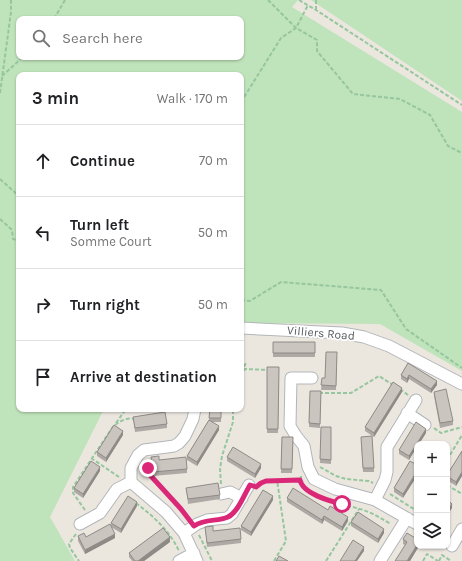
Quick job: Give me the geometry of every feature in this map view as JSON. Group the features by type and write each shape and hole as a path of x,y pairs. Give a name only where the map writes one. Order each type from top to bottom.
{"street":[{"name":"Villiers Road","path":"244,328 342,333 364,337 389,346 462,384"},
{"path":"312,378 291,378 290,426 304,446 308,467 314,480 335,490 375,500 414,522"},
{"path":"375,500 385,480 387,472 387,446 416,400"},
{"path":"181,560 196,557 184,533 166,512 131,482 131,468 138,456 144,450 174,446 179,442 185,436 193,419 194,412"},
{"path":"407,413 425,424"},
{"path":"80,527 100,513 117,488 131,482"},
{"path":"184,533 206,520 226,518 232,514 250,485"},
{"path":"222,494 230,492 242,498"},
{"path":"380,561 407,518"},
{"path":"462,529 450,544 462,552"}],"path":[{"path":"0,93 11,12 11,0"},
{"path":"56,16 65,0"},
{"path":"268,0 296,28 317,40 317,51 353,94 400,99 430,115 448,146 462,153"},
{"path":"299,0 462,105"},
{"path":"316,0 316,10"},
{"path":"244,97 281,38 296,28 308,5"},
{"path":"2,76 20,60"},
{"path":"0,179 16,193"},
{"path":"0,219 12,230 13,239 16,240"},
{"path":"244,300 250,301 281,282 381,290 406,329 462,368"},
{"path":"244,367 246,363"},
{"path":"244,371 245,369 276,370"},
{"path":"315,393 351,393 379,376 416,400"},
{"path":"91,518 73,493 73,487 91,458 124,412"},
{"path":"222,494 220,469 222,456 233,422 233,412"},
{"path":"116,424 129,418 134,418 136,420"},
{"path":"425,424 428,424 441,433 462,427"},
{"path":"450,455 462,436"},
{"path":"144,450 150,475 181,509 194,526 212,561"},
{"path":"91,458 117,476 131,482"},
{"path":"400,528 365,511 323,499 306,489 301,484 300,480 302,470 315,465 336,476 346,479 369,481 414,509"},
{"path":"274,561 286,541 277,480"},
{"path":"250,485 256,487 266,481 300,480"},
{"path":"450,487 462,494"},
{"path":"133,501 166,531 177,547 181,560"},
{"path":"326,561 359,509"},
{"path":"79,561 69,544 80,527"},
{"path":"423,561 427,554 439,561 442,555 451,561"}],"green space":[{"path":"0,0 298,0 292,7 462,112 462,371 380,324 244,323 244,72 16,72 16,412 102,412 50,517 75,561 0,561"},
{"path":"311,0 462,0 462,101"}],"building":[{"path":"273,342 315,342 315,353 273,353"},
{"path":"326,352 337,352 336,386 321,385 322,378 325,378"},
{"path":"408,363 437,381 431,389 409,375 407,379 401,375"},
{"path":"267,367 279,367 278,429 267,429"},
{"path":"393,382 402,388 374,433 365,427"},
{"path":"446,389 453,421 440,423 434,392"},
{"path":"310,391 321,391 320,424 309,423"},
{"path":"165,412 167,424 135,428 133,417"},
{"path":"210,412 221,412 221,418 209,418"},
{"path":"209,420 219,426 197,462 187,456"},
{"path":"416,422 426,429 418,441 414,441 414,448 409,456 399,450"},
{"path":"114,425 123,431 106,458 97,452"},
{"path":"321,427 331,427 331,460 320,459"},
{"path":"372,436 374,468 363,468 361,437"},
{"path":"282,437 293,437 292,469 281,469"},
{"path":"233,447 261,464 255,474 227,457"},
{"path":"462,451 462,472 456,482 450,478 450,470"},
{"path":"159,456 159,460 186,457 187,469 153,472 151,457"},
{"path":"91,461 100,467 83,494 74,488"},
{"path":"410,461 414,463 414,476 403,494 394,488"},
{"path":"218,483 220,495 188,499 186,488"},
{"path":"293,488 328,510 330,506 348,517 342,527 324,516 322,520 287,498"},
{"path":"263,490 273,496 251,532 241,526"},
{"path":"128,496 137,502 121,529 111,523"},
{"path":"358,512 384,529 378,539 351,522"},
{"path":"110,524 115,534 85,550 78,536 84,533 86,537"},
{"path":"213,526 213,531 240,528 241,539 207,543 205,527"},
{"path":"163,528 170,537 138,561 135,561 129,553"},
{"path":"407,533 414,537 414,549 407,561 395,561 407,542 403,539"},
{"path":"353,540 364,547 355,561 340,561"},
{"path":"279,556 288,561 276,561"}],"route":[{"path":"148,468 150,475 181,509 194,526 206,520 226,518 236,509 250,485 256,487 266,481 300,480 301,484 306,489 323,499 342,504"}]}
